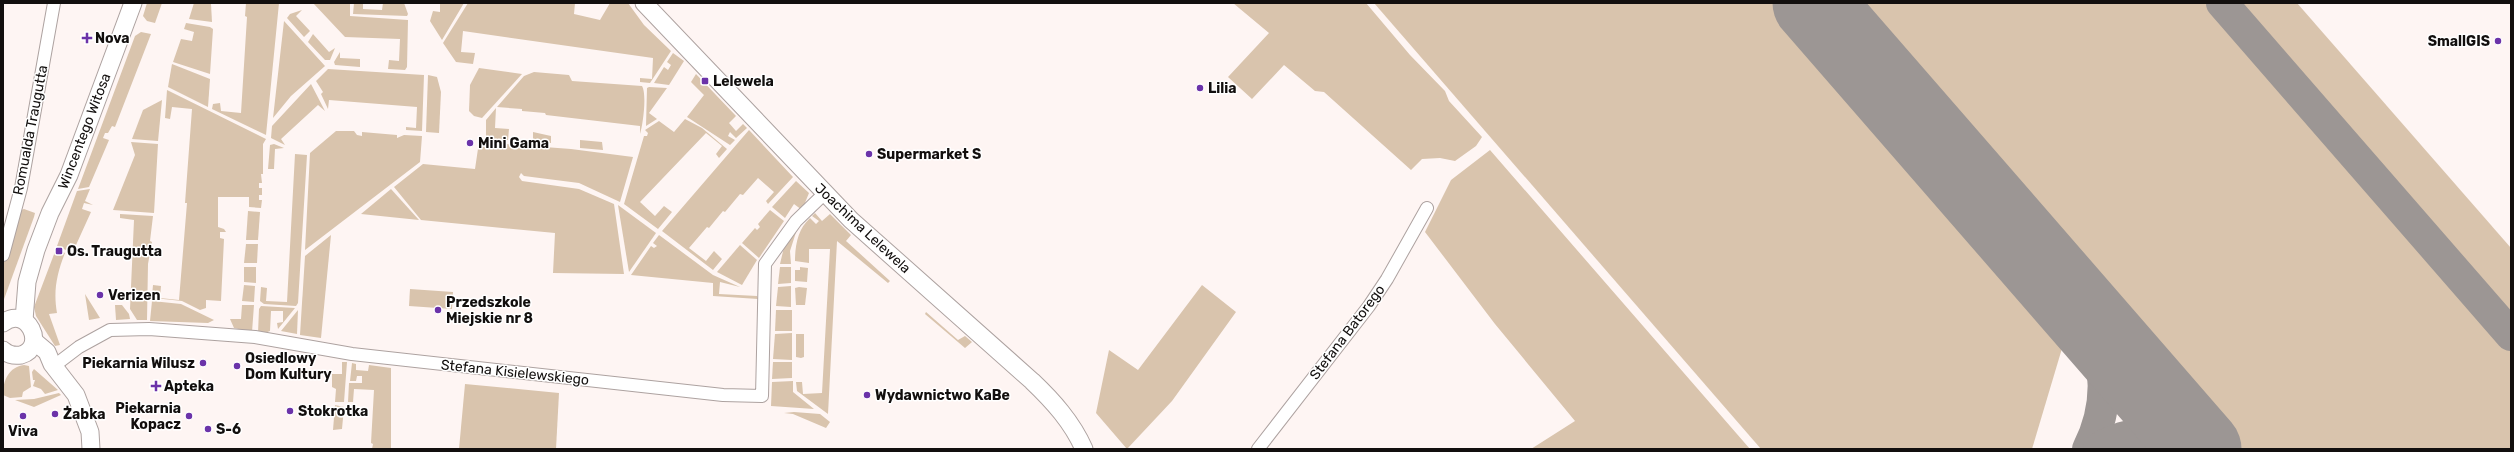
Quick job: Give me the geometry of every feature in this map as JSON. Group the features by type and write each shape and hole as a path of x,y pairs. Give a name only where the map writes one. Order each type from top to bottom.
{"street":[{"name":"Romualda Traugutta","path":"3,255 21,188 54,3"},
{"name":"Wincentego Witosa","path":"12,321 27,282 50,213 69,175 132,3"},
{"name":"Joachima Lelewela","path":"644,3 851,220 1032,380 1053,402 1072,427 1084,449"},
{"name":"Stefana Kisielewskiego","path":"53,365 79,346 110,330 149,329 255,337 395,359 723,395 762,396 765,264 796,221 825,193"},
{"name":"Stefana Batorego","path":"1258,449 1369,306 1387,279 1427,208"},
{"path":"12,321 33,331 15,353"},
{"path":"15,353 47,352 53,365 76,395 90,432 91,449"}],"shaded area":[{"path":"147,3 162,3 155,23 147,21 143,16"},
{"path":"194,3 211,4 212,22 189,19"},
{"path":"246,3 279,3 266,135 212,109 213,104 220,103 221,111 241,113 247,17 245,16"},
{"path":"313,3 350,3 350,16 408,20 407,67 405,70 388,69 389,60 399,61 400,39 345,37"},
{"path":"354,3 363,3 363,9 382,10 383,3 404,3 408,14 407,16 353,14"},
{"path":"434,3 464,3 442,40 430,21 433,11 440,12 440,4"},
{"path":"468,3 575,3 574,14 600,20 610,3 628,3 644,25 671,51 650,83 640,82 640,78 652,79 653,58 463,31 461,52 475,53 473,64 456,62 443,43"},
{"path":"1233,3 1366,3 1410,55 1445,91 1449,101 1482,137 1476,146 1455,161 1440,158 1422,159 1411,170 1324,92 1315,91 1284,65 1252,99 1228,77 1269,33"},
{"path":"1374,3 1779,3 2066,335 2032,449 1761,449"},
{"path":"1849,3 2208,3 2511,349 2511,449 2237,449"},
{"path":"2234,3 2297,3 2511,248 2511,322"},
{"path":"302,10 296,16 310,31 304,37 287,18 290,14"},
{"path":"284,21 325,66 291,96 273,118"},
{"path":"186,23 210,27 213,29 210,74 173,62 181,39 192,41 194,32 184,29"},
{"path":"141,32 151,34 115,127 112,126 108,133 105,133 103,138 109,140 89,187 78,189 135,36"},
{"path":"313,34 329,52 335,48 330,60 325,60 308,42"},
{"path":"340,52 340,58 360,59 360,67 335,65 334,62"},
{"path":"673,53 684,61 669,85 654,83 664,67 668,70 671,65 667,62"},
{"path":"172,64 210,79 208,107 168,87"},
{"path":"479,68 522,74 482,118 474,116 469,111 470,85"},
{"path":"328,69 424,75 422,131 406,130 406,127 416,128 417,107 329,100 328,109 321,94 323,92 316,81"},
{"path":"534,72 569,75 572,81 642,86 644,102 640,134 640,126 546,115 545,113 522,111 522,109 497,107 524,76"},
{"path":"696,74 736,116 729,123 736,131 743,124 747,128 736,138 730,132 728,136 735,140 730,145 687,117 704,95 691,82"},
{"path":"428,75 437,77 441,92 439,133 426,132"},
{"path":"311,84 325,111 318,105 281,139 285,145 271,138 272,126"},
{"path":"647,88 667,88 649,113 657,119 646,126"},
{"path":"167,90 266,139 263,144 263,174 261,174 262,183 259,183 259,188 262,188 262,195 259,195 259,200 262,200 261,208 249,207 249,197 218,197 218,227 224,229 226,232 220,232 220,238 224,239 221,301 206,300 206,308 200,310 182,301 154,298 152,296 153,285 161,286 160,298 179,300 187,203 185,203 192,109 172,107 170,119 165,118"},
{"path":"162,100 158,141 132,139 143,110"},
{"path":"496,108 495,128 509,129 508,140 486,139 486,120"},
{"path":"685,119 702,128 727,149 719,158 716,154 722,146 706,133 640,202 655,216 664,206 672,212 658,229 624,204 644,136 647,136 648,133 645,130 659,121 674,132"},
{"path":"749,130 793,177 768,204 766,201 774,192 758,178 743,195 740,194 725,212 723,211 709,228 707,227 689,248 706,261 714,251 722,259 713,270 662,231"},
{"path":"336,131 354,131 357,135 362,136 362,132 397,135 397,138 404,135 422,136 420,162 305,250 310,153"},
{"path":"533,132 551,136 551,143 533,142"},
{"path":"580,140 602,142 603,150 580,148"},
{"path":"131,142 158,144 154,213 113,210 135,155"},
{"path":"479,142 571,149 633,157 620,202 579,183 524,176 521,173 519,177 522,181 579,189 614,204 624,274 553,273 555,233 421,220 394,187 423,164 475,169"},
{"path":"274,144 284,148 275,149 274,169 268,169 270,145"},
{"path":"1490,150 1750,449 1531,449 1575,421 1495,324 1425,232 1451,180"},
{"path":"295,154 307,155 298,303 296,306 264,304 260,301 261,287 267,288 266,301 287,302"},
{"path":"796,181 809,193 802,210 794,204 785,218 772,207"},
{"path":"90,189 85,201 93,205 84,203 82,209 91,212 76,245 70,243 66,250 57,246 77,191"},
{"path":"391,189 419,220 361,214"},
{"path":"618,205 656,233 629,272"},
{"path":"24,209 35,213 3,302 3,266 19,211"},
{"path":"770,210 784,221 759,258 742,243 755,228 757,230 760,227 758,224"},
{"path":"248,211 260,212 258,240 246,240"},
{"path":"815,213 822,221 830,214 851,235 846,241 890,281 888,283 837,241 828,414 797,391 796,382 802,382 803,394 822,393 830,249 809,249 809,263 795,261 798,238 806,222 810,218 816,224 819,221 812,216"},
{"path":"120,214 153,216 150,241 152,242 148,264 147,320 137,320 130,309 134,220 120,218"},
{"path":"798,226 790,251 791,264 780,264 785,243"},
{"path":"331,235 321,338 300,335 305,256"},
{"path":"659,235 713,275 740,287 720,282 719,294 757,296 758,299 713,296 713,283 631,275 651,246 654,248 657,246 653,243"},
{"path":"246,244 258,244 257,263 244,263"},
{"path":"740,245 757,260 742,285 717,272"},
{"path":"56,249 65,253 56,282 55,297 57,313 49,314 60,345 55,346 36,316 34,307"},
{"path":"244,267 256,267 256,283 244,282"},
{"path":"780,267 791,267 791,283 778,284"},
{"path":"800,267 808,268 807,282 795,281 795,270 800,270"},
{"path":"244,285 255,286 254,302 242,301"},
{"path":"1202,285 1236,312 1172,401 1127,449 1096,413 1109,350 1138,370"},
{"path":"791,286 791,307 776,306 778,287"},
{"path":"795,288 807,288 805,305 796,305"},
{"path":"410,289 453,292 452,309 409,306"},
{"path":"85,294 100,318 89,320"},
{"path":"152,301 181,304 214,320 208,323 150,321"},
{"path":"115,305 122,305 129,314 130,319 116,320"},
{"path":"242,305 254,305 252,332 234,328 230,319 241,319"},
{"path":"261,306 295,308 278,329 277,323 283,322 283,311 271,311 270,331 258,333 259,309"},
{"path":"298,310 297,334 281,331"},
{"path":"776,310 792,310 792,331 775,331"},
{"path":"926,312 958,340 965,336 972,342 965,348 925,314"},
{"path":"792,333 792,360 773,359 775,334"},
{"path":"796,334 804,334 804,357 801,358 796,357"},
{"path":"342,362 347,362 344,402 335,402 336,389 332,387 332,374 342,374"},
{"path":"773,362 792,362 792,378 772,379"},
{"path":"352,363 356,364 356,370 368,371 369,365 391,368 391,449 372,449 373,444 371,443 374,390 354,389 353,402 348,402 349,383 362,383 362,376 357,376 356,381 350,381"},
{"path":"24,365 29,366 31,387 23,392 22,397 10,398 3,395 4,384 8,375 14,368"},
{"path":"34,369 58,390 45,394 41,389 33,386 35,380 33,380 32,372"},
{"path":"793,381 793,392 814,409 771,406 772,382"},
{"path":"465,384 559,393 556,449 459,449"},
{"path":"59,393 61,395 34,407 15,400 34,399"},
{"path":"335,405 344,407 342,429 333,430"},
{"path":"794,412 820,414 830,422 826,428 793,414 784,413"}],"taxiway":[{"path":"2222,3 2511,335"},
{"path":"2088,449 2100,417 2104,386 2100,354 2090,322"},
{"path":"2099,449 2111,442 2123,438 2147,434 2172,438 2196,449"}],"runway":[{"path":"1813,3 2201,449"}],"place":[{"name":"Nova","path":"87,38"},
{"name":"SmallGIS","path":"2498,41"},
{"name":"Lelewela","path":"705,81"},
{"name":"Lilia","path":"1200,88"},
{"name":"Mini Gama","path":"470,143"},
{"name":"Supermarket S","path":"869,154"},
{"name":"Os. Traugutta","path":"59,251"},
{"name":"Verizen","path":"100,295"},
{"name":"Przedszkole Miejskie nr 8","path":"438,310"},
{"name":"Piekarnia Wilusz","path":"203,363"},
{"name":"Osiedlowy Dom Kultury","path":"237,366"},
{"name":"Apteka","path":"156,386"},
{"name":"Wydawnictwo KaBe","path":"867,395"},
{"name":"Stokrotka","path":"290,411"},
{"name":"Żabka","path":"55,414"},
{"name":"Viva","path":"23,416"},
{"name":"Piekarnia Kopacz","path":"189,416"},
{"name":"S-6","path":"208,429"}]}
